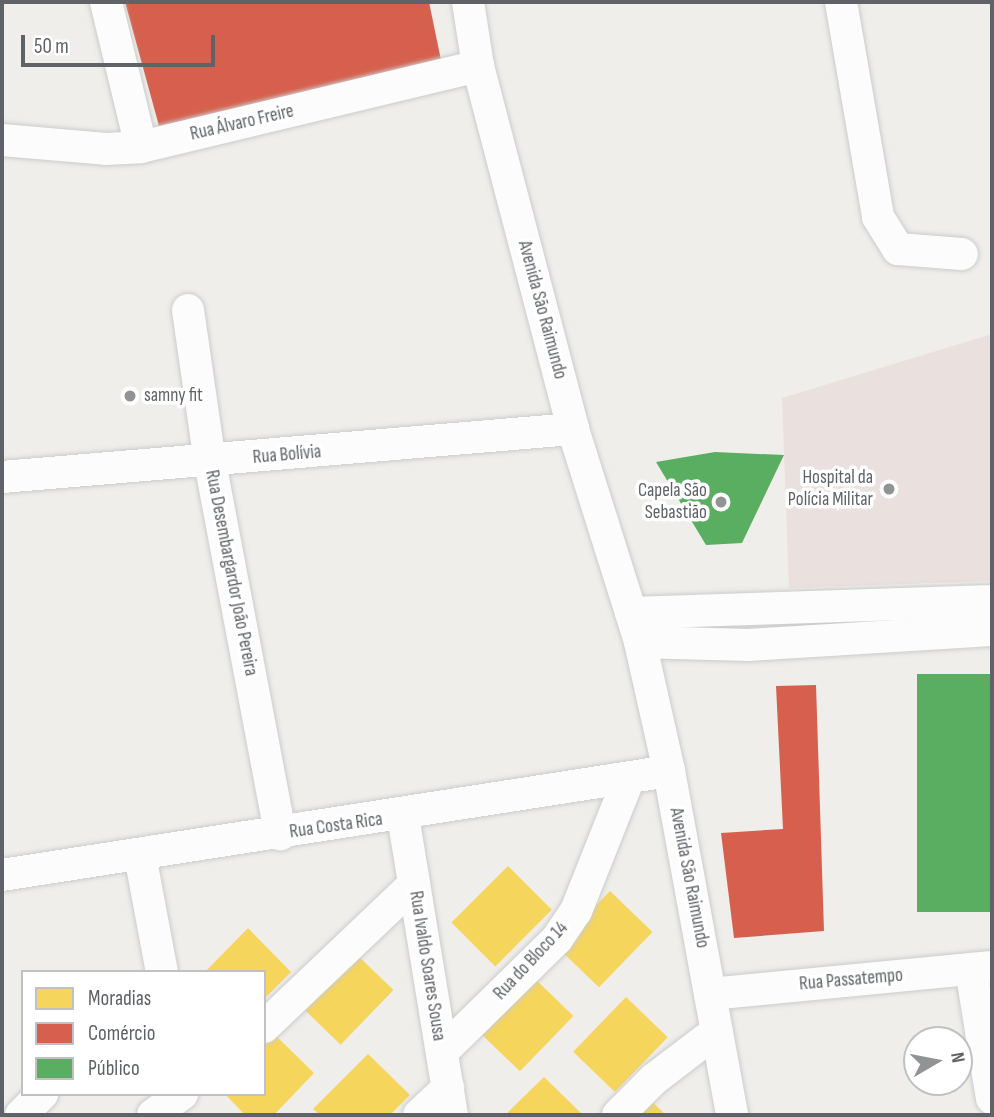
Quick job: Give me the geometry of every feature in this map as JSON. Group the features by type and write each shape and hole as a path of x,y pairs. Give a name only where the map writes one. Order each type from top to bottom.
{"street":[{"path":"106,2 141,147"},
{"name":"Avenida São Raimundo","path":"468,2 478,66 573,429 635,628 669,772 732,1115"},
{"path":"841,2 878,217 898,249 962,254"},
{"name":"Rua Álvaro Freire","path":"2,140 107,149 141,147 478,66"},
{"name":"Rua Desembargardor João Pereira","path":"188,310 210,462 280,834"},
{"name":"Rua Bolívia","path":"2,477 210,462 573,429"},
{"path":"635,628 992,601"},
{"path":"635,628 748,645 992,631"},
{"name":"Rua Costa Rica","path":"2,875 403,816 669,772"},
{"name":"Rua do Bloco 14","path":"442,1052 556,939 576,911 629,778"},
{"name":"Rua Ivaldo Soares Sousa","path":"403,816 450,1102"},
{"path":"140,855 162,970"},
{"path":"266,1025 414,884"},
{"path":"981,968 992,1098"},
{"name":"Rua Passatempo","path":"710,993 981,968"},
{"path":"618,1115 654,1079 717,1031"},
{"path":"20,1115 40,1096"},
{"path":"153,1115 180,1096"},
{"path":"183,1096 187,1115"},
{"path":"419,1115 450,1102"}],"shaded area":[{"name":"Hospital da Polícia Militar","path":"992,334 992,581 789,588 782,398"}],"building: Moradias":[{"path":"508,866 552,910 495,966 451,923"},
{"path":"610,891 652,932 599,987 557,946"},
{"path":"248,928 291,972 266,997 266,970 207,970"},
{"path":"351,949 393,990 341,1045 298,1004"},
{"path":"531,975 573,1016 520,1071 478,1030"},
{"path":"626,997 668,1037 615,1092 573,1052"},
{"path":"272,1032 314,1073 274,1115 245,1115 227,1096 266,1096 266,1038"},
{"path":"368,1054 410,1095 390,1115 320,1115 313,1109"},
{"path":"544,1077 583,1115 505,1115"},
{"path":"645,1095 666,1115 624,1115"}],"building: Comércio":[{"path":"125,2 429,2 442,65 159,126"},
{"path":"816,685 824,931 734,938 721,833 783,829 776,686"}],"building: Público":[{"name":"Capela São Sebastião","path":"715,452 784,455 742,543 706,545 656,462"},
{"path":"917,674 992,674 992,912 917,912"}],"place":[{"name":"samny fit","path":"130,396"},
{"name":"Hospital da Polícia Militar","path":"889,489"},
{"name":"Capela São Sebastião","path":"721,502"}]}
